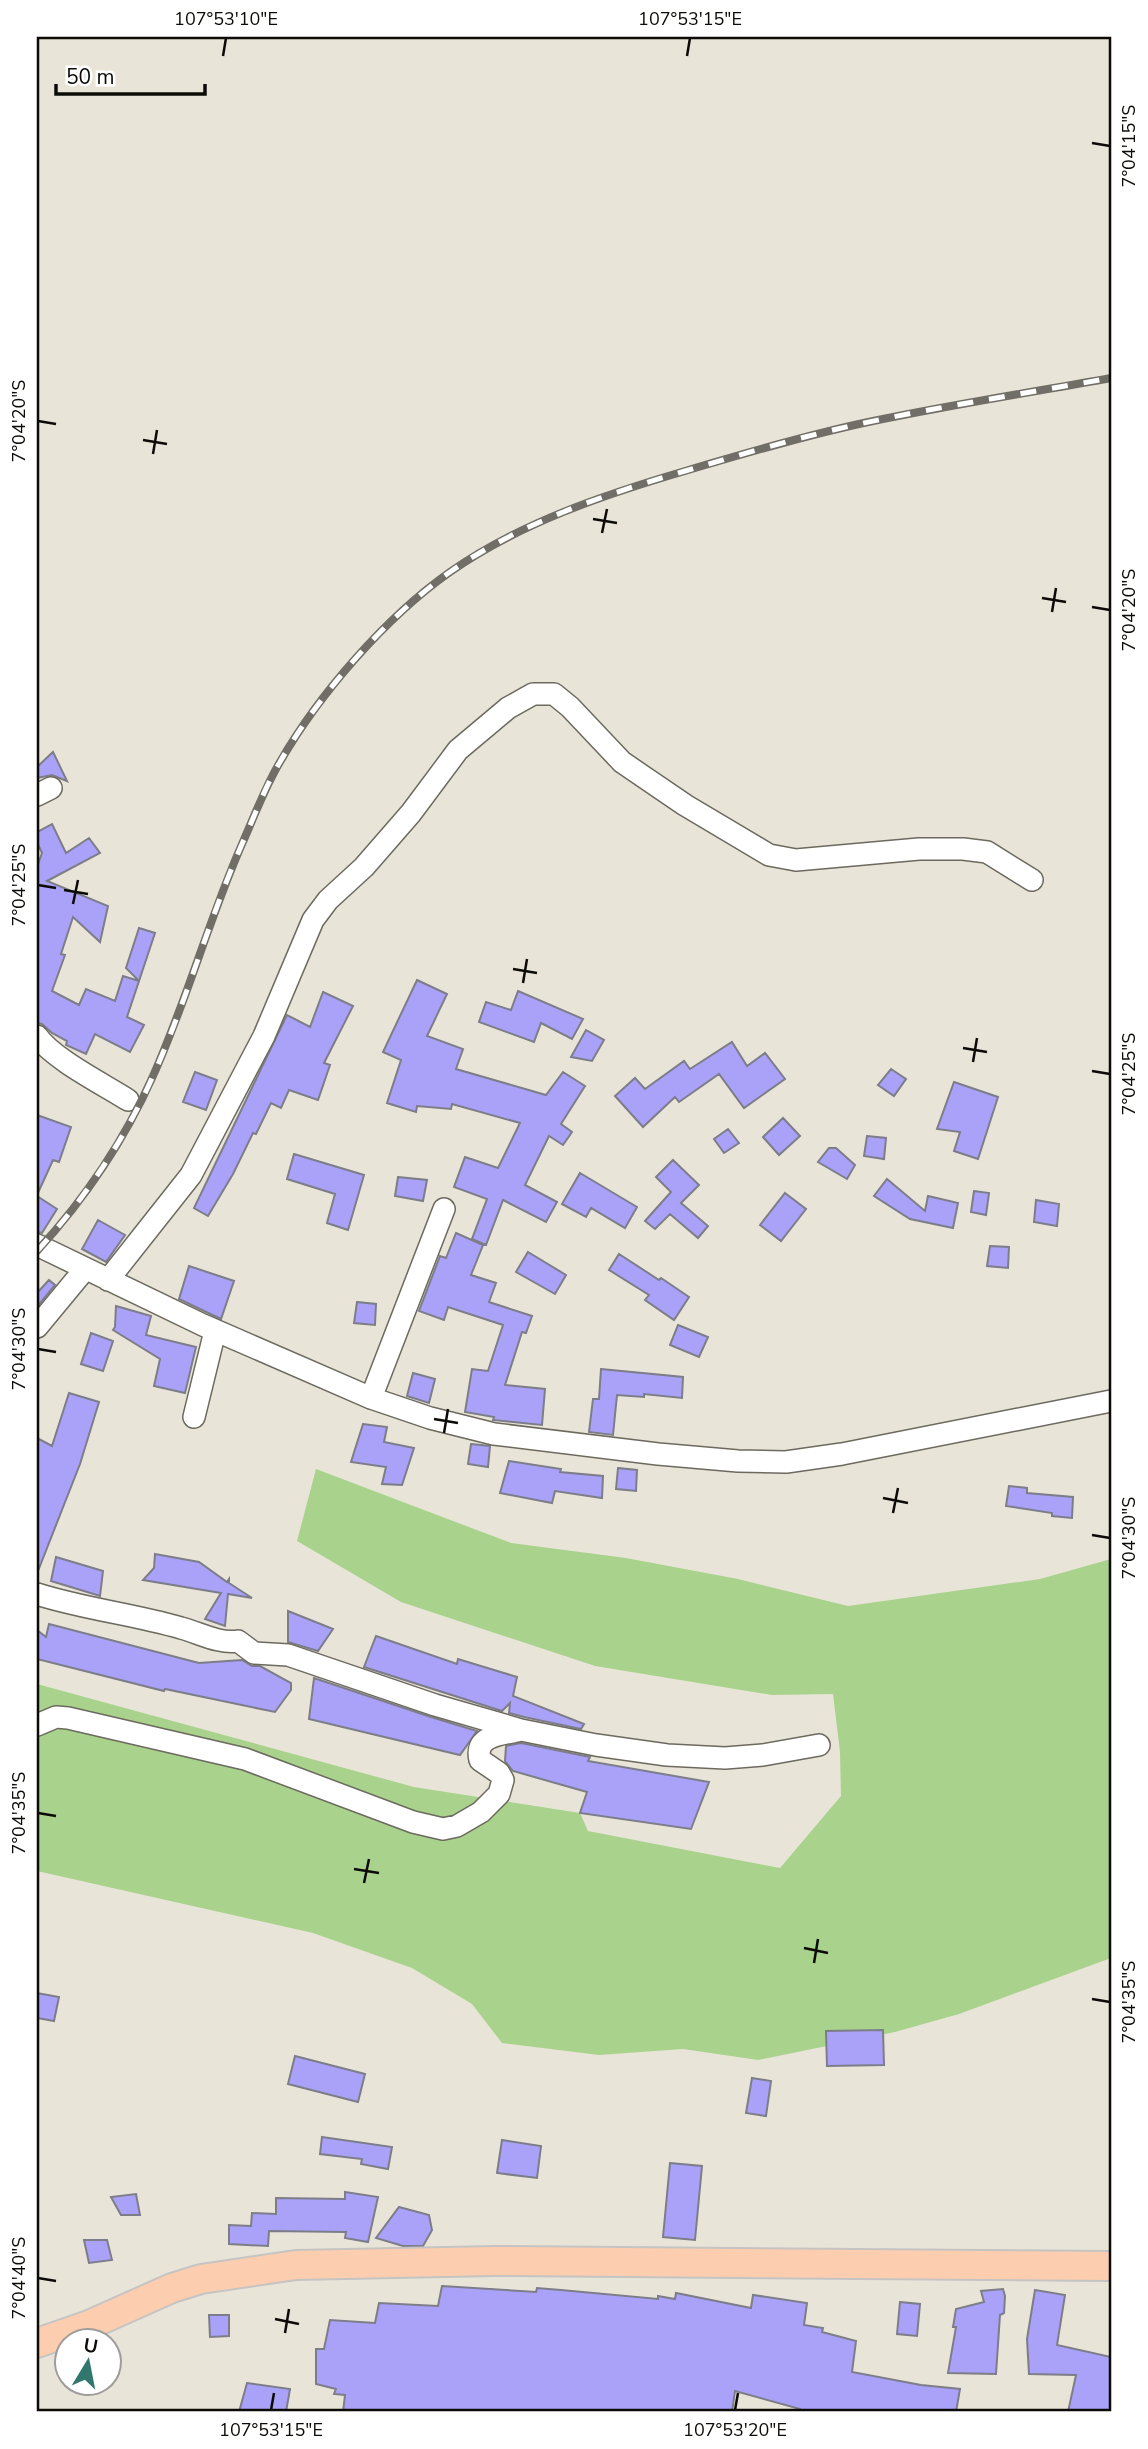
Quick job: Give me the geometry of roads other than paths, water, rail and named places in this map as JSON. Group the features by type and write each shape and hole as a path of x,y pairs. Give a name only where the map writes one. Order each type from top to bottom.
{"main road":[{"path":"37,2343 89,2325 172,2288 201,2279 296,2265 509,2261 1111,2266"}],"street":[{"path":"108,1280 191,1175 264,1036 313,920 328,900 364,867 411,813 458,750 509,708 533,694 554,694 570,707 622,762 685,805 769,855 796,860 919,849 963,849 986,852 1032,880"},
{"path":"37,1035 42,1043 56,1054 128,1100"},
{"path":"371,1398 444,1209"},
{"path":"37,1245 215,1331 371,1398 419,1415 494,1434 658,1454 786,1462 1111,1401"},
{"path":"37,1327 85,1269"},
{"path":"194,1417 215,1331"},
{"path":"37,1594 70,1605 179,1627 228,1643 239,1641 254,1653 288,1655 435,1705 520,1730 655,1753 724,1758 763,1755 819,1745"},
{"path":"37,1725 57,1717 68,1718 246,1759 413,1822 443,1829 457,1826 481,1812 499,1794 503,1780 499,1773 480,1760 479,1748 484,1741 497,1735 520,1730"}],"railway":[{"path":"37,1251 71,1211 102,1168 142,1100 177,1018 230,872 280,762 314,710 356,658 426,590 477,555 533,525 654,480 859,424 1111,378"}]}
